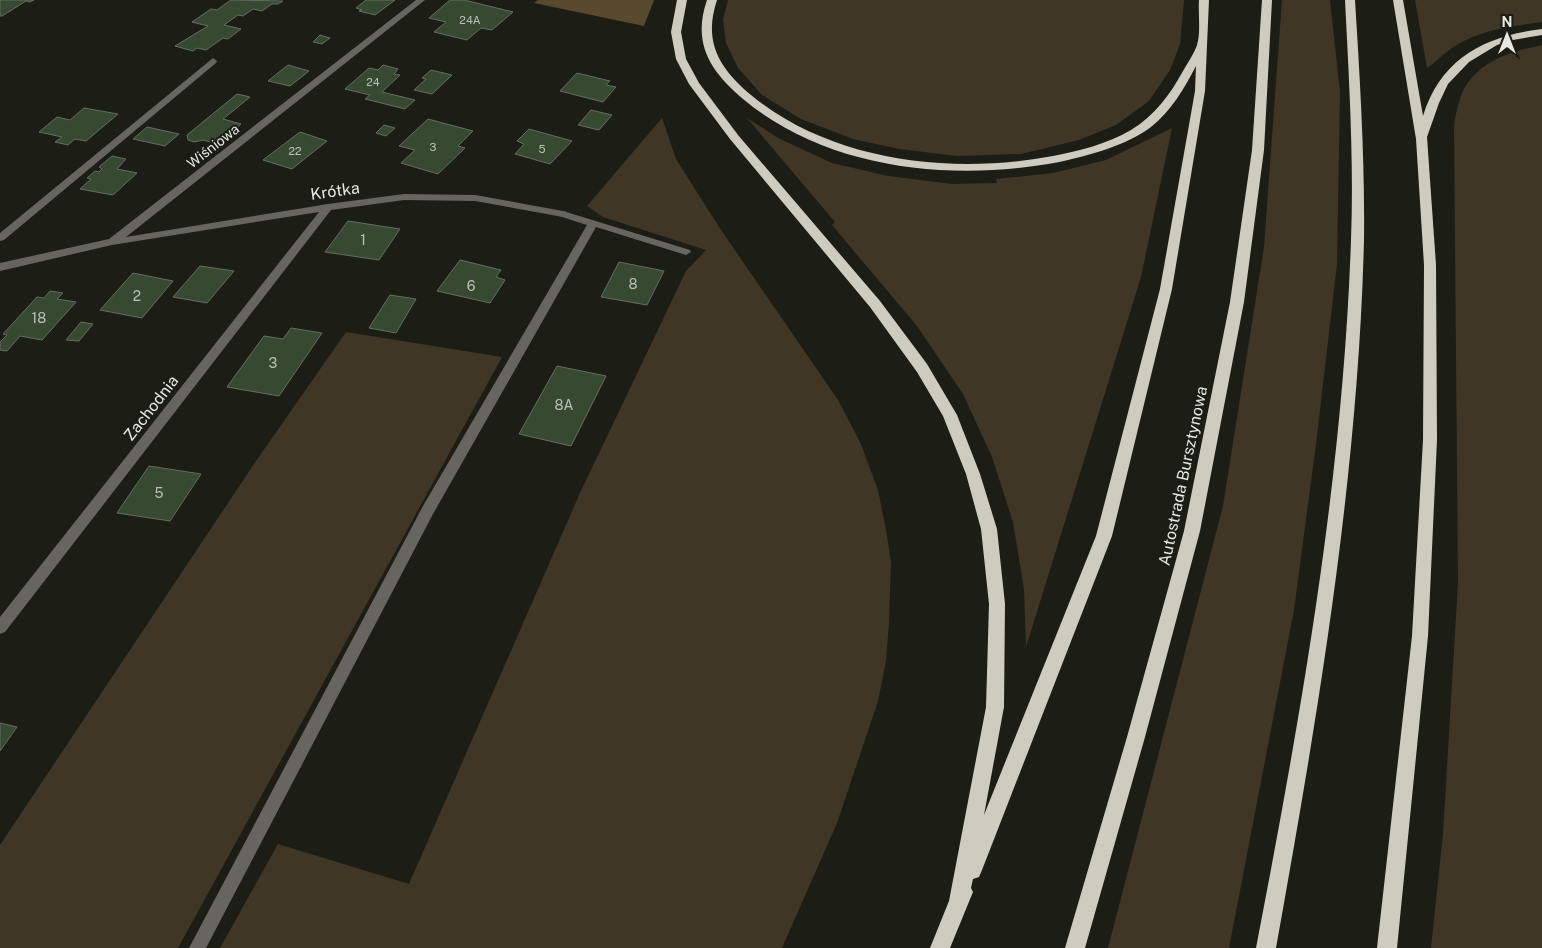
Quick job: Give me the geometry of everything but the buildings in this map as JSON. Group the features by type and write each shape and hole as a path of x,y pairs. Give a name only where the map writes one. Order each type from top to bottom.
{"highway":[{"path":"682,0 676,32 681,59 694,84 734,137 875,304 922,368 950,415 973,474 989,529 997,604 995,707 959,901"},
{"path":"712,0 708,9 705,31 710,56 725,77 750,103 785,125 830,144 885,160 938,166 1000,167 1055,160 1100,148 1136,132 1159,113 1179,91 1202,44"},
{"path":"940,948 1104,536 1166,289 1200,91 1204,0"},
{"name":"Autostrada Bursztynowa","path":"1076,948 1136,738 1196,512 1237,302 1258,150 1267,0"},
{"path":"1266,948 1298,780 1333,547 1347,416 1356,290 1358,145 1356,68 1350,0"},
{"path":"1387,948 1420,636 1430,440 1430,265 1422,139 1398,0"},
{"path":"1422,139 1435,97 1462,60 1492,43 1542,32"}],"street":[{"name":"Wiśniowa","path":"0,267 112,242 421,0"},
{"path":"0,238 213,61"},
{"name":"Krótka","path":"112,242 328,207 404,197 475,198 563,214 686,252"},
{"name":"Zachodnia","path":"0,628 328,207"},
{"path":"197,948 428,510 593,223"}],"shaded area":[{"path":"538,0 654,0 644,26 534,3"},
{"path":"728,0 1184,0 1180,44 1170,70 1149,101 1116,125 1079,140 1021,154 957,156 899,149 853,139 801,119 762,95 738,68 726,43 723,19"},
{"path":"1282,0 1330,0 1340,92 1337,264 1294,610 1229,948 1108,948 1223,506 1264,247"},
{"path":"1415,0 1542,0 1542,22 1486,32 1475,36 1451,48 1427,68"},
{"path":"1542,45 1542,948 1431,948 1443,834 1458,583 1454,125 1458,104 1463,91 1477,72 1508,54"},
{"path":"662,118 676,159 721,230 838,400 860,442 878,490 891,562 886,661 878,701 837,823 782,948 220,948 278,844 409,884 580,493 686,271 706,250 603,217 587,206"},
{"path":"747,118 780,139 832,163 888,176 952,184 997,183 996,179 1053,173 1106,160 1172,128 1141,277 1026,647 1024,589 1013,522 992,457 963,394 917,326 832,225 835,222"},
{"path":"346,332 502,357 178,948 0,948 0,845 256,461"}]}
